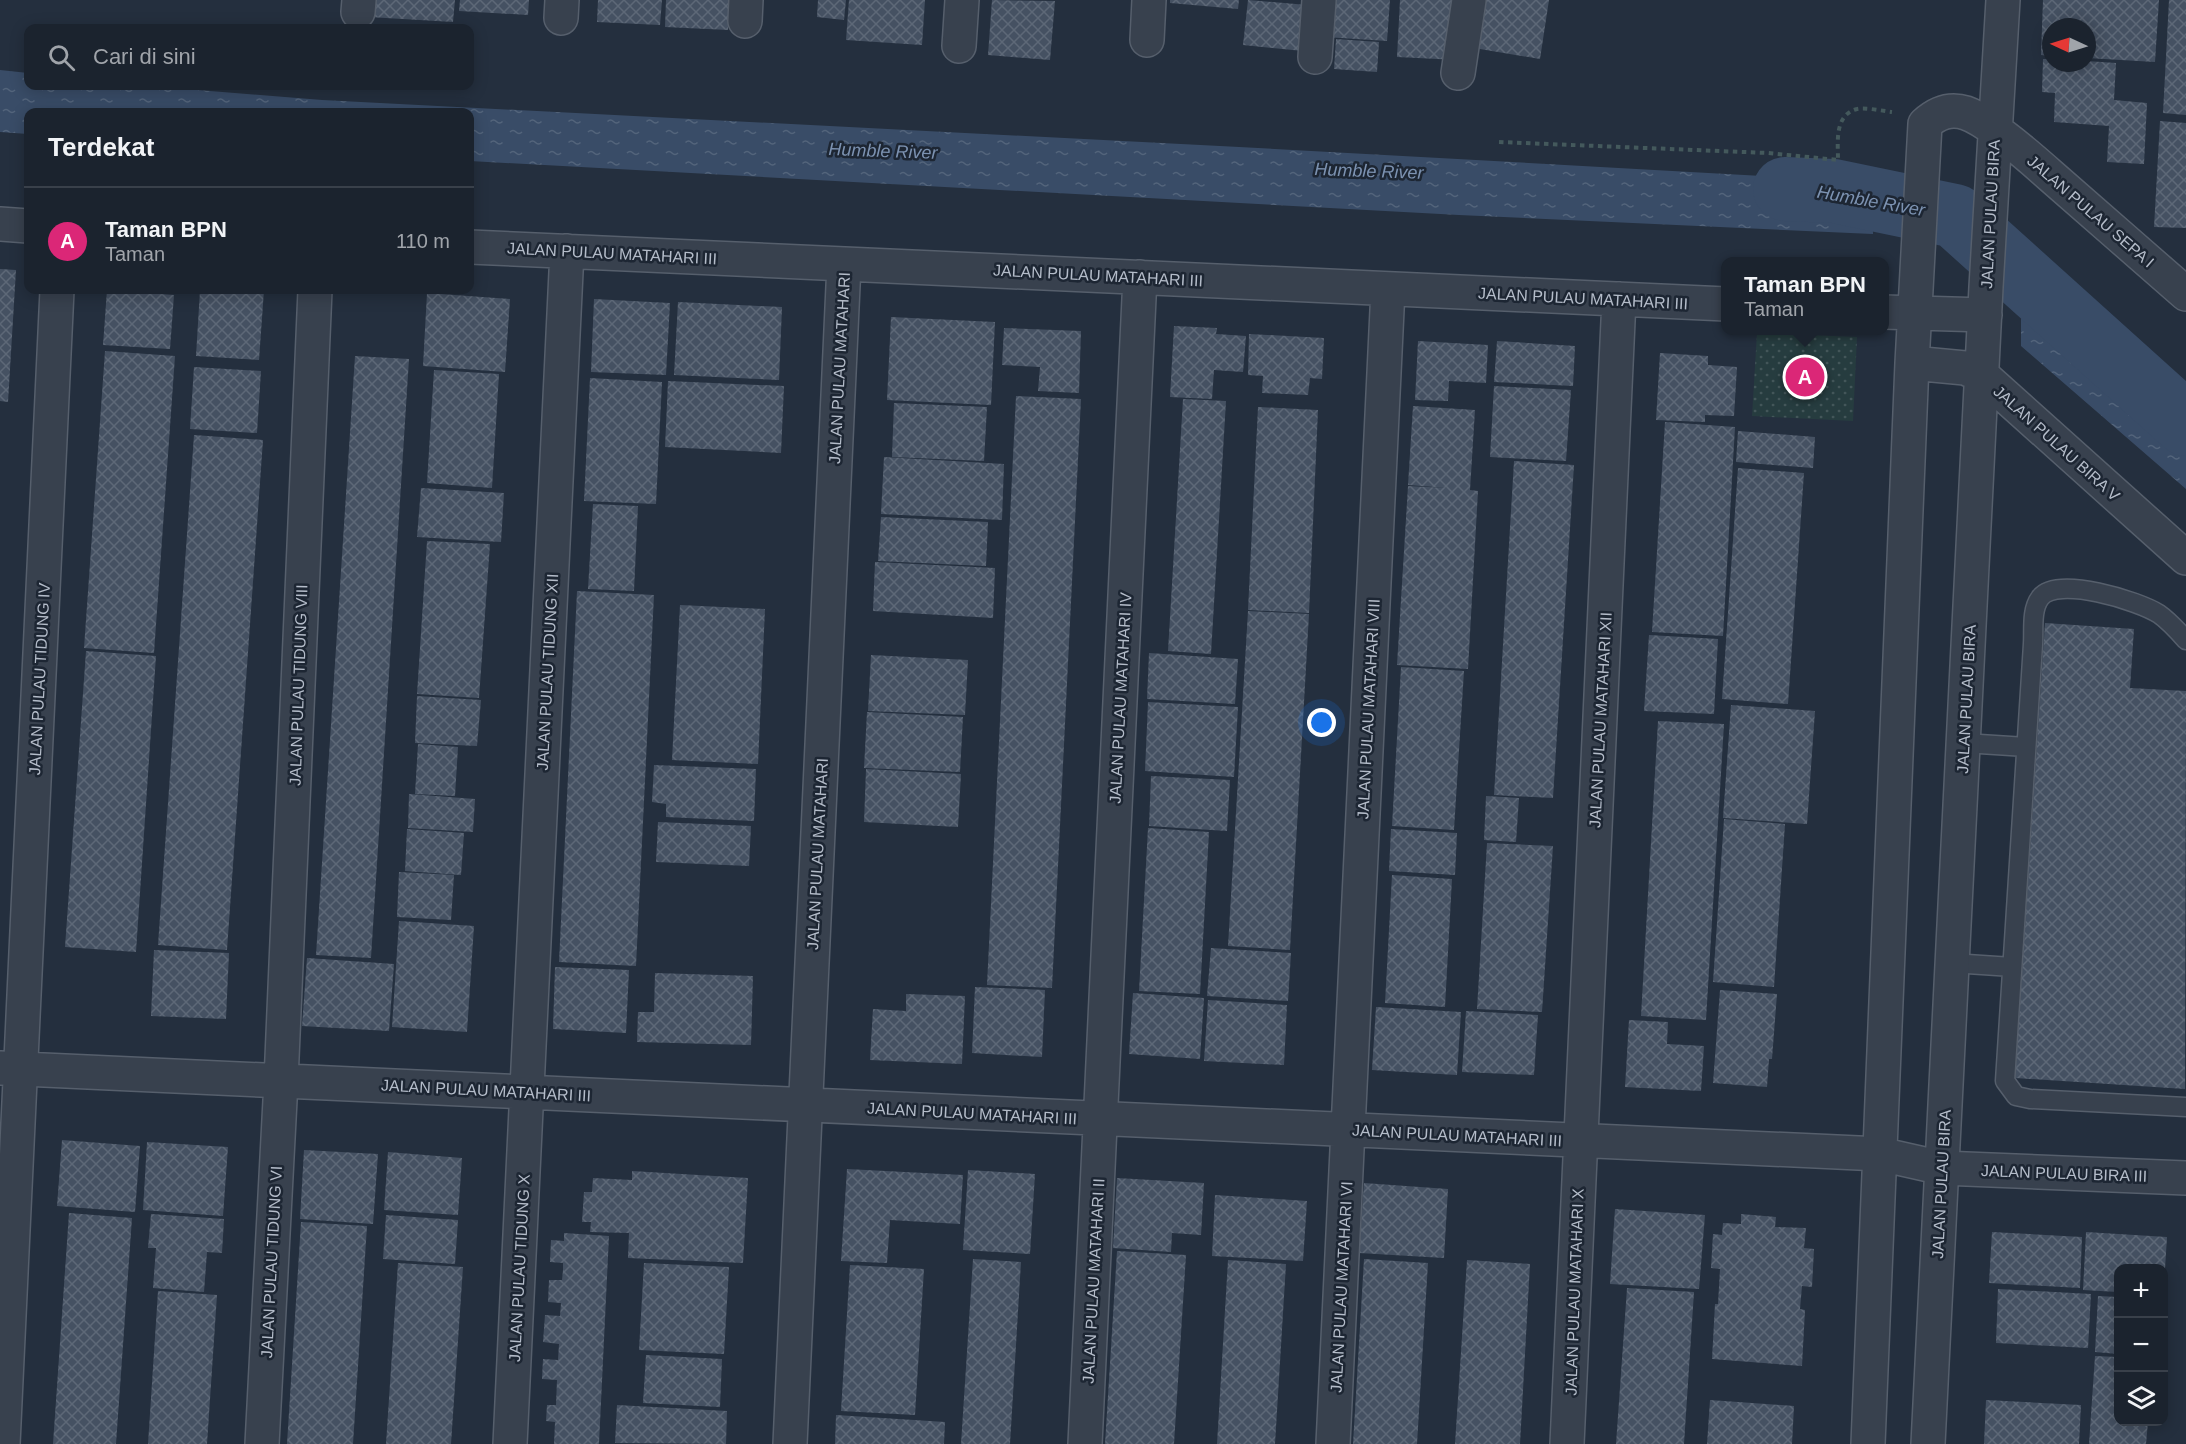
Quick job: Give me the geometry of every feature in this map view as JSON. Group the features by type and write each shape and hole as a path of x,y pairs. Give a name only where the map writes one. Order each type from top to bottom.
{"street":[{"path":"959,46 962,0"},
{"path":"1147,40 1149,0"},
{"path":"1315,57 1319,0"},
{"path":"1458,74 1469,0"},
{"path":"1995,131 2003,0"},
{"name":"JALAN PULAU BIRA","path":"1924,133 1936,114 1951,110 1968,113 1995,131 1928,1444"},
{"name":"JALAN PULAU SEPA I","path":"1995,131 2026,155 2186,294"},
{"path":"1868,1444 1912,363 1899,312 1917,248 1924,133"},
{"path":"0,224 24,226"},
{"name":"JALAN PULAU MATAHARI III","path":"474,247 1721,304"},
{"name":"JALAN PULAU TIDUNG XII","path":"528,1092 567,251"},
{"name":"JALAN PULAU MATAHARI","path":"790,1444 844,264"},
{"name":"JALAN PULAU MATAHARI IV","path":"1100,1119 1140,277"},
{"name":"JALAN PULAU MATAHARI VIII","path":"1349,1130 1388,289"},
{"name":"JALAN PULAU TIDUNG IV","path":"3,1444 11,1069 57,294"},
{"name":"JALAN PULAU TIDUNG VIII","path":"281,1081 315,294"},
{"name":"JALAN PULAU MATAHARI XII","path":"1581,1140 1619,300"},
{"path":"1899,312 1985,315"},
{"name":"JALAN PULAU BIRA V","path":"1912,363 1965,368 1983,376 2186,558"},
{"name":"JALAN PULAU MATAHARI III","path":"11,1069 1880,1154 1942,1168"},
{"name":"JALAN PULAU TIDUNG VI","path":"262,1444 281,1081"},
{"name":"JALAN PULAU TIDUNG X","path":"510,1444 528,1092"},
{"name":"JALAN PULAU MATAHARI II","path":"1085,1444 1100,1119"},
{"name":"JALAN PULAU MATAHARI VI","path":"1334,1444 1349,1130"},
{"name":"JALAN PULAU MATAHARI X","path":"1567,1444 1581,1140"},
{"name":"JALAN PULAU BIRA III","path":"1942,1168 2186,1178"}],"lane":[{"path":"2186,640 2161,616 2125,599 2077,590 2054,590 2046,592 2037,602 2005,1081 2016,1096 2030,1099 2186,1107"},
{"path":"1964,743 2026,747"},
{"path":"1952,963 2012,967"}],"path":[{"path":"1499,142 1768,153 1838,160 1839,125 1845,117 1857,109 1909,113 1924,133"}],"green space":[{"path":"1757,335 1857,337 1853,421 1752,416"}],"water":[{"path":"0,70 24,73 24,90 198,90 322,100 1239,147 1872,182 1873,234 1459,215 474,161 474,108 24,108 24,134 0,132"},
{"path":"2021,250 2186,387 2186,489 2021,346"}],"building":[{"path":"370,0 455,0 453,22 369,17"},
{"path":"460,0 529,0 528,15 459,11"},
{"path":"598,0 662,0 660,25 597,22"},
{"path":"666,0 729,0 728,30 665,27"},
{"path":"818,0 846,0 844,20 817,17"},
{"path":"849,0 925,0 922,45 846,40"},
{"path":"992,0 1055,1 1050,60 988,55"},
{"path":"1170,0 1239,0 1238,9 1170,3"},
{"path":"1248,0 1307,5 1303,51 1243,45"},
{"path":"1327,0 1390,0 1387,41 1325,37"},
{"path":"1400,0 1460,0 1458,60 1397,57"},
{"path":"1476,0 1549,0 1540,59 1468,47"},
{"path":"2043,0 2159,0 2155,62 2096,59 2096,18 2042,18"},
{"path":"2169,0 2186,0 2186,115 2163,113"},
{"path":"1336,39 1379,42 1377,72 1334,69"},
{"path":"2096,62 2116,63 2114,100 2147,103 2144,164 2107,162 2109,126 2054,122 2055,93 2042,92 2043,72 2096,72"},
{"path":"2160,121 2186,123 2186,228 2154,227"},
{"path":"0,269 16,270 8,402 0,401"},
{"path":"107,294 174,295 170,349 103,345"},
{"path":"200,294 264,294 259,360 196,356"},
{"path":"427,294 510,299 505,372 423,366"},
{"path":"594,299 670,303 666,375 591,372"},
{"path":"678,302 782,307 779,380 674,375"},
{"path":"891,317 995,322 991,405 887,400"},
{"path":"1174,326 1217,328 1216,334 1246,336 1243,372 1214,370 1212,399 1170,397"},
{"path":"1004,328 1081,331 1079,393 1038,391 1040,367 1002,365"},
{"path":"1249,334 1324,338 1322,379 1310,378 1308,395 1262,393 1263,376 1248,375"},
{"path":"1418,341 1488,345 1486,383 1449,381 1448,401 1415,400"},
{"path":"1497,341 1575,346 1573,386 1494,382"},
{"path":"105,351 175,356 154,653 84,648"},
{"path":"1660,353 1708,356 1708,365 1737,367 1734,416 1705,415 1705,422 1656,420"},
{"path":"355,356 409,359 371,958 316,955"},
{"path":"194,367 261,371 257,433 190,429"},
{"path":"434,370 499,374 492,488 427,483"},
{"path":"590,378 662,382 656,504 584,501"},
{"path":"668,381 784,386 781,453 665,447"},
{"path":"1494,386 1571,390 1566,461 1490,457"},
{"path":"1016,396 1081,399 1052,988 987,985"},
{"path":"1183,399 1226,401 1211,654 1168,651"},
{"path":"894,403 987,407 984,461 892,457"},
{"path":"1413,406 1475,410 1470,490 1478,491 1468,669 1397,665 1408,486 1448,488 1408,485"},
{"path":"1258,407 1318,410 1309,613 1248,610"},
{"path":"1665,422 1735,427 1723,636 1652,632"},
{"path":"1738,431 1815,437 1813,468 1736,462"},
{"path":"194,435 263,440 227,950 158,945"},
{"path":"884,457 1004,464 1002,520 881,514"},
{"path":"1514,461 1574,465 1553,798 1494,795"},
{"path":"1738,468 1804,473 1788,704 1722,699"},
{"path":"421,488 504,493 501,542 417,537"},
{"path":"593,504 638,506 634,591 588,589"},
{"path":"881,517 988,522 986,566 878,561"},
{"path":"427,541 490,544 479,698 417,694"},
{"path":"875,562 995,568 993,618 873,611"},
{"path":"577,591 654,595 636,966 559,962"},
{"path":"680,605 765,609 758,764 672,760"},
{"path":"1248,611 1309,614 1290,950 1228,946"},
{"path":"2045,623 2134,629 2130,688 2186,691 2185,1089 2015,1078"},
{"path":"1649,635 1718,639 1714,714 1644,711"},
{"path":"86,651 156,656 136,952 65,947"},
{"path":"1149,653 1238,659 1235,704 1147,699"},
{"path":"871,655 968,660 965,715 868,711"},
{"path":"1401,667 1464,671 1454,830 1392,826"},
{"path":"417,696 481,700 477,746 415,743"},
{"path":"1148,702 1238,707 1234,777 1145,771"},
{"path":"1731,705 1815,711 1807,824 1723,818"},
{"path":"867,712 963,717 960,772 864,768"},
{"path":"1658,721 1724,724 1706,1020 1641,1016"},
{"path":"418,744 458,747 455,796 415,794"},
{"path":"654,765 756,769 754,821 666,817 666,804 652,802"},
{"path":"866,769 961,774 958,827 864,822"},
{"path":"1151,776 1230,780 1227,831 1149,826"},
{"path":"409,794 475,799 473,832 408,828"},
{"path":"1486,796 1519,798 1516,842 1484,840"},
{"path":"1724,819 1785,824 1774,987 1713,982"},
{"path":"658,822 751,826 749,866 656,862"},
{"path":"1148,828 1209,832 1200,994 1139,991"},
{"path":"407,829 464,833 461,875 405,871"},
{"path":"1391,829 1457,833 1455,875 1389,871"},
{"path":"1487,843 1553,846 1542,1012 1477,1009"},
{"path":"399,872 454,875 451,920 397,917"},
{"path":"1392,875 1452,879 1445,1007 1385,1003"},
{"path":"399,921 474,926 467,1032 392,1027"},
{"path":"1211,948 1291,953 1288,1001 1207,996"},
{"path":"154,950 229,953 226,1019 151,1016"},
{"path":"307,958 394,964 389,1031 302,1026"},
{"path":"555,967 629,970 626,1033 553,1029"},
{"path":"655,973 753,976 751,1045 637,1042 638,1012 654,1012"},
{"path":"975,987 1045,990 1042,1057 972,1053"},
{"path":"1720,990 1777,994 1772,1059 1769,1059 1767,1087 1713,1083"},
{"path":"1133,993 1204,998 1200,1059 1129,1054"},
{"path":"906,994 965,996 962,1064 870,1060 873,1009 906,1011"},
{"path":"1208,1000 1287,1005 1284,1065 1204,1061"},
{"path":"1376,1007 1461,1012 1457,1075 1372,1070"},
{"path":"1466,1011 1538,1015 1534,1075 1462,1072"},
{"path":"1629,1020 1668,1022 1667,1044 1704,1046 1701,1091 1625,1087"},
{"path":"62,1140 140,1146 135,1212 57,1206"},
{"path":"147,1142 228,1147 223,1216 143,1210"},
{"path":"304,1150 378,1154 373,1224 300,1219"},
{"path":"388,1152 462,1158 458,1215 384,1210"},
{"path":"847,1169 963,1175 960,1224 890,1220 887,1263 841,1261"},
{"path":"968,1170 1035,1174 1030,1254 963,1250"},
{"path":"632,1171 748,1178 743,1263 628,1258 629,1233 590,1232 591,1222 582,1222 584,1192 592,1192 593,1178 632,1180"},
{"path":"1117,1178 1204,1183 1201,1235 1172,1233 1171,1252 1113,1248"},
{"path":"1364,1183 1448,1189 1444,1258 1359,1253"},
{"path":"1215,1195 1307,1201 1303,1261 1212,1256"},
{"path":"1615,1209 1705,1215 1699,1289 1610,1284"},
{"path":"69,1213 132,1218 116,1444 53,1444"},
{"path":"151,1214 224,1219 222,1253 207,1252 204,1292 153,1288 156,1248 148,1248"},
{"path":"1741,1214 1776,1217 1775,1227 1806,1228 1804,1248 1814,1249 1812,1287 1802,1286 1800,1309 1805,1310 1802,1366 1712,1359 1715,1304 1718,1304 1720,1269 1711,1268 1713,1234 1722,1235 1723,1223 1741,1224"},
{"path":"386,1215 458,1220 455,1264 383,1259"},
{"path":"301,1222 367,1226 353,1444 287,1444"},
{"path":"1992,1232 2082,1237 2080,1288 1989,1283"},
{"path":"2086,1232 2167,1237 2165,1264 2114,1264 2114,1292 2083,1290"},
{"path":"564,1233 609,1236 599,1444 554,1444 555,1422 546,1421 547,1405 556,1405 557,1380 542,1379 543,1359 558,1360 559,1344 543,1342 545,1315 560,1316 561,1303 548,1302 549,1280 562,1280 563,1270 563,1263 550,1262 551,1240 564,1241"},
{"path":"1117,1251 1186,1255 1174,1444 1105,1444"},
{"path":"973,1259 1021,1262 1010,1444 961,1444"},
{"path":"1364,1259 1428,1263 1417,1444 1353,1444"},
{"path":"1228,1260 1286,1264 1275,1444 1217,1444"},
{"path":"1467,1260 1530,1264 1520,1444 1455,1444"},
{"path":"398,1263 463,1267 451,1444 386,1444"},
{"path":"644,1263 729,1267 724,1354 639,1350"},
{"path":"850,1265 924,1269 915,1415 841,1411"},
{"path":"1627,1288 1694,1292 1684,1444 1616,1444"},
{"path":"1998,1289 2091,1294 2088,1348 1996,1343"},
{"path":"158,1291 217,1295 207,1444 148,1444"},
{"path":"2098,1296 2114,1297 2114,1354 2095,1352"},
{"path":"646,1355 722,1359 720,1407 643,1403"},
{"path":"2095,1356 2114,1357 2114,1426 2148,1426 2146,1444 2089,1444"},
{"path":"1710,1400 1794,1406 1792,1444 1707,1444"},
{"path":"1986,1400 2081,1405 2079,1444 1984,1444"},
{"path":"617,1405 727,1411 726,1444 615,1443"},
{"path":"836,1415 945,1422 944,1444 835,1444"}],"waterway":[{"name":"Humble River","path":"1785,189 1834,191 1955,216 2186,424"}],"place":[{"name":"Taman BPN","path":"1805,377"}]}
